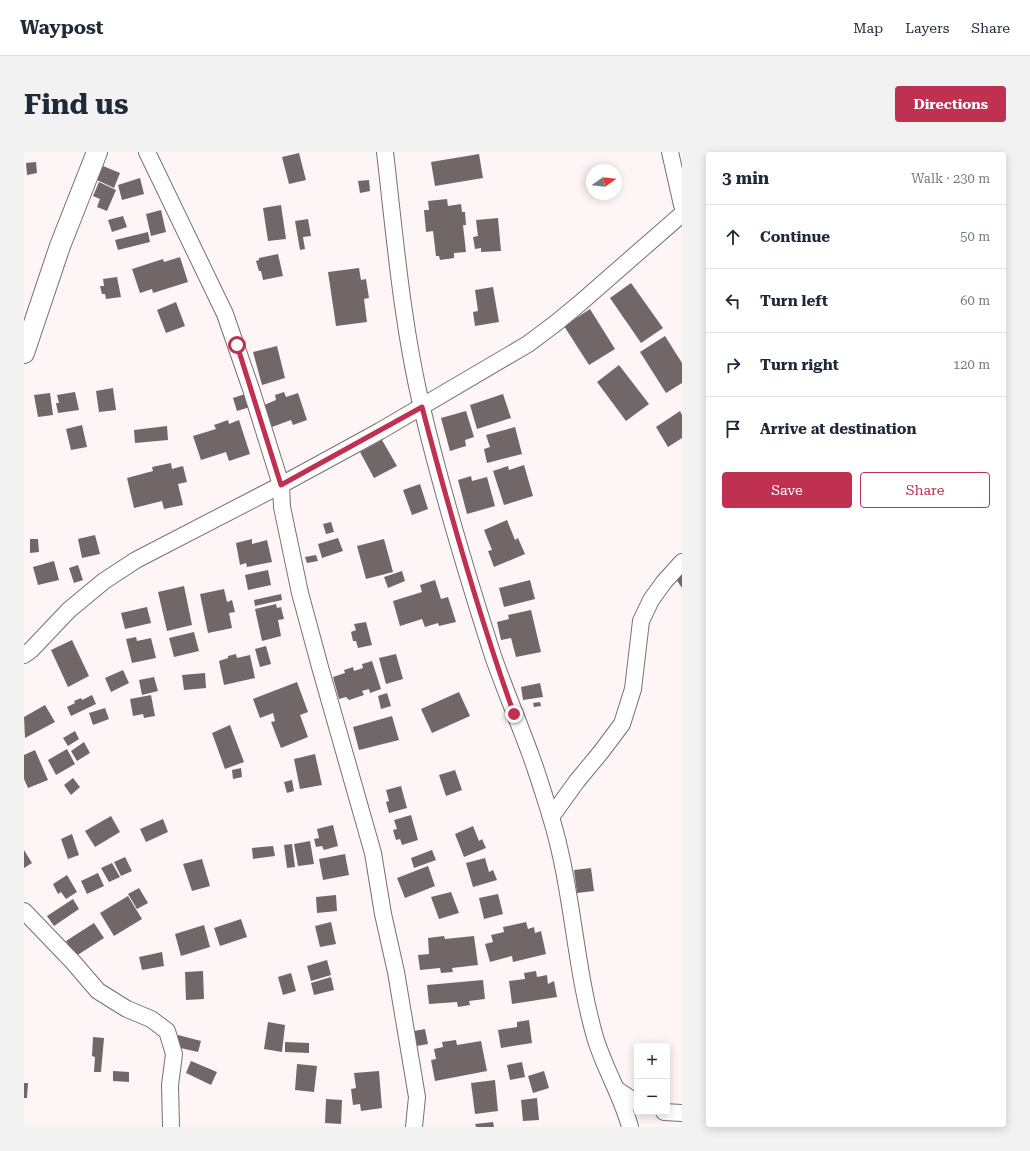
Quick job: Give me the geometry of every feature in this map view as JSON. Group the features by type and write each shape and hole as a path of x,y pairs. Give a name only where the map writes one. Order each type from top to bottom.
{"street":[{"path":"24,353 60,246 97,152"},
{"path":"147,152 224,314 246,375 281,485 282,507 300,593 373,852 383,914 396,972 417,1097 414,1127"},
{"path":"385,152 400,283 422,407 453,525 494,657 514,714 532,757 551,817 561,856 571,906 581,978 595,1039 630,1127"},
{"path":"670,152 682,205"},
{"path":"24,655 31,650 69,610 104,581 136,560 281,485 422,407 528,344 556,323 682,214"},
{"path":"551,817 622,724 634,689 641,621 651,600 664,582 682,562"},
{"path":"24,912 73,962 98,991 127,1009 151,1019 167,1031 174,1054 170,1085 171,1127"},
{"path":"616,1089 634,1101"},
{"path":"670,1112 682,1113"}],"building":[{"path":"299,153 306,180 289,184 282,157"},
{"path":"479,154 483,178 435,186 431,162"},
{"path":"36,162 37,173 27,175 26,163"},
{"path":"103,166 120,173 114,188 97,180"},
{"path":"140,178 144,194 122,200 118,185"},
{"path":"369,180 370,191 360,193 358,181"},
{"path":"99,182 116,190 107,211 97,207 100,199 93,196"},
{"path":"447,199 448,206 461,204 462,212 465,212 466,225 463,225 466,252 454,253 454,258 440,260 439,256 436,256 433,231 426,232 424,210 429,210 428,201"},
{"path":"281,205 286,239 268,241 263,208"},
{"path":"161,210 166,232 151,236 146,214"},
{"path":"123,216 127,227 112,232 108,220"},
{"path":"498,218 501,251 481,252 481,248 475,249 473,237 478,236 476,220"},
{"path":"308,219 311,236 303,237 305,249 300,250 295,221"},
{"path":"148,232 150,242 118,250 115,240"},
{"path":"278,254 283,276 263,280 261,271 259,271 256,261 259,260 259,258"},
{"path":"180,257 188,282 153,293 152,289 140,293 132,269 163,259 164,262"},
{"path":"359,268 361,280 366,279 369,298 364,299 367,322 336,326 328,272"},
{"path":"117,277 121,297 106,299 105,294 102,294 100,286 104,286 103,279"},
{"path":"631,283 663,328 641,343 610,298"},
{"path":"493,287 499,322 475,326 473,312 478,311 475,290"},
{"path":"176,302 185,326 166,333 157,310"},
{"path":"590,309 615,349 589,365 564,326"},
{"path":"665,336 682,363 682,383 666,393 640,352"},
{"path":"277,346 285,378 262,385 253,352"},
{"path":"619,365 649,404 626,421 597,382"},
{"path":"113,388 116,410 99,412 96,391"},
{"path":"75,392 79,410 58,413 56,403 59,403 57,395"},
{"path":"284,392 286,397 298,393 307,420 293,425 291,420 272,427 264,405 276,400 275,395"},
{"path":"50,393 53,415 38,417 34,395"},
{"path":"245,394 250,407 237,411 233,398"},
{"path":"503,394 511,418 477,429 470,405"},
{"path":"466,411 474,437 465,440 466,446 450,451 441,418"},
{"path":"680,411 682,415 682,438 668,447 656,427"},
{"path":"228,420 229,424 239,420 250,454 229,461 226,452 201,460 193,436 216,429 214,425"},
{"path":"82,425 87,447 71,450 66,429"},
{"path":"167,426 168,440 135,443 134,430"},
{"path":"515,427 522,454 487,463 484,449 490,447 486,435"},
{"path":"382,440 397,466 374,478 360,452"},
{"path":"171,463 172,469 183,466 187,482 178,484 183,505 164,509 162,501 134,508 127,478 153,471 152,467"},
{"path":"524,465 533,496 504,505 493,471 508,466 509,470"},
{"path":"471,476 472,481 487,477 495,506 467,514 458,480"},
{"path":"420,484 428,509 412,515 403,490"},
{"path":"507,520 515,540 518,538 525,554 494,567 488,551 492,550 484,530"},
{"path":"331,522 334,532 326,534 323,524"},
{"path":"95,535 100,554 82,558 78,539"},
{"path":"338,538 343,551 322,558 318,544"},
{"path":"30,539 38,539 39,552 30,553"},
{"path":"252,539 252,544 267,540 272,562 247,567 246,563 240,565 236,543"},
{"path":"384,539 393,572 366,579 357,546"},
{"path":"316,555 318,561 307,563 305,557"},
{"path":"54,561 59,580 38,585 33,567"},
{"path":"78,565 83,580 74,583 69,568"},
{"path":"268,570 271,585 248,590 245,575"},
{"path":"402,571 405,581 388,588 384,577"},
{"path":"682,571 682,588 674,576"},
{"path":"435,580 441,599 448,597 456,622 439,626 438,623 425,627 422,619 400,626 393,601 422,592 420,585"},
{"path":"530,580 535,599 504,607 499,588"},
{"path":"184,586 192,625 167,631 158,592"},
{"path":"224,589 227,602 232,600 235,612 229,613 232,628 208,633 200,594"},
{"path":"281,594 282,600 255,606 254,600"},
{"path":"276,604 277,608 281,607 284,619 278,620 281,636 262,641 255,609"},
{"path":"147,607 151,623 125,629 121,613"},
{"path":"531,610 541,652 516,657 511,638 501,640 497,622 509,619 508,615"},
{"path":"366,622 372,645 358,648 356,641 353,641 351,632 356,630 354,624"},
{"path":"194,632 199,651 174,657 169,638"},
{"path":"136,637 137,641 151,638 156,658 132,663 126,639"},
{"path":"72,640 89,676 68,687 51,650"},
{"path":"266,646 271,664 260,667 255,649"},
{"path":"236,654 237,658 250,655 255,678 224,685 219,661"},
{"path":"396,654 403,679 386,684 379,658"},
{"path":"372,661 381,689 370,693 369,689 362,691 364,695 349,700 346,697 339,699 333,677 345,673 344,670 353,667 354,671 363,668 362,664"},
{"path":"123,670 129,683 111,692 105,678"},
{"path":"205,673 206,688 184,690 182,675"},
{"path":"154,677 158,691 142,695 139,680"},
{"path":"297,682 308,712 300,715 308,737 281,748 271,722 275,721 273,713 260,718 253,699"},
{"path":"540,683 543,697 523,700 521,687"},
{"path":"459,692 470,716 432,733 421,709"},
{"path":"387,693 391,706 381,709 378,696"},
{"path":"92,695 96,704 71,716 67,707 75,703 74,701 81,698 82,700"},
{"path":"151,695 155,716 144,718 143,714 133,716 130,699"},
{"path":"540,702 541,706 534,707 533,703"},
{"path":"45,705 55,722 25,738 24,717"},
{"path":"105,708 109,719 93,725 89,713"},
{"path":"392,716 399,740 359,750 353,727"},
{"path":"230,725 244,762 225,769 212,733"},
{"path":"75,731 79,739 68,746 63,738"},
{"path":"84,742 90,753 77,761 71,751"},
{"path":"67,749 75,764 56,775 48,760"},
{"path":"35,750 48,780 28,788 24,779 24,755"},
{"path":"315,754 322,785 300,789 294,759"},
{"path":"241,768 242,777 233,779 232,770"},
{"path":"455,770 462,790 446,796 439,775"},
{"path":"73,778 80,787 71,795 64,785"},
{"path":"292,780 294,791 287,793 284,782"},
{"path":"401,786 407,808 389,813 386,802 389,801 386,790"},
{"path":"411,815 418,840 402,845 400,839 396,840 393,830 397,829 394,820"},
{"path":"111,816 120,832 95,847 85,831"},
{"path":"163,819 168,832 146,842 140,829"},
{"path":"333,825 338,846 324,850 322,846 316,847 314,839 319,838 317,829"},
{"path":"473,826 479,841 482,839 486,848 464,857 455,834"},
{"path":"72,834 79,855 68,859 61,839"},
{"path":"310,841 314,864 298,866 294,844"},
{"path":"292,844 295,867 287,868 284,845"},
{"path":"273,846 275,856 253,859 252,848"},
{"path":"24,850 32,863 24,868"},
{"path":"432,850 436,860 414,868 411,858"},
{"path":"345,854 349,875 323,880 319,859"},
{"path":"125,857 132,871 121,876 114,862"},
{"path":"485,858 489,872 493,870 497,880 473,887 466,863"},
{"path":"202,859 210,886 192,891 183,864"},
{"path":"112,863 120,877 109,882 101,868"},
{"path":"428,866 435,886 405,898 397,878"},
{"path":"591,868 594,891 577,893 574,870"},
{"path":"98,873 104,886 87,894 81,881"},
{"path":"67,875 77,892 66,899 61,892 58,894 53,884"},
{"path":"139,888 148,903 137,909 128,894"},
{"path":"451,892 459,913 439,919 431,897"},
{"path":"498,894 503,914 484,919 479,898"},
{"path":"336,895 337,911 317,913 316,897"},
{"path":"128,896 142,919 114,936 100,913"},
{"path":"73,899 79,909 54,926 47,916"},
{"path":"241,919 247,937 220,946 214,928"},
{"path":"331,922 336,944 320,947 315,926"},
{"path":"526,922 528,929 534,927 535,933 541,931 546,954 513,962 512,956 490,962 485,944 493,942 491,935 504,932 503,927"},
{"path":"94,923 104,938 76,956 66,941"},
{"path":"204,925 210,947 181,956 175,934"},
{"path":"444,936 445,939 474,936 478,965 452,968 453,972 441,973 440,968 420,970 418,955 429,954 428,938"},
{"path":"162,952 164,966 142,970 139,957"},
{"path":"327,960 331,975 311,981 307,966"},
{"path":"203,971 204,999 186,1000 185,972"},
{"path":"536,971 537,977 547,975 548,984 554,981 557,997 512,1004 509,981 525,979 524,973"},
{"path":"291,973 296,991 283,995 278,977"},
{"path":"331,977 334,990 314,995 311,983"},
{"path":"483,980 485,999 469,1001 470,1005 458,1007 457,1002 429,1004 427,985"},
{"path":"529,1020 532,1043 501,1048 498,1030 517,1027 517,1022"},
{"path":"268,1022 285,1025 282,1052 264,1049"},
{"path":"425,1029 428,1044 417,1046 414,1031"},
{"path":"178,1035 201,1041 198,1052 176,1047"},
{"path":"93,1037 104,1038 101,1072 94,1072 95,1057 92,1056"},
{"path":"456,1040 457,1045 481,1041 487,1071 435,1081 431,1060 436,1059 434,1049 443,1047 442,1042"},
{"path":"285,1042 309,1043 309,1053 285,1052"},
{"path":"191,1061 217,1072 211,1085 186,1073"},
{"path":"522,1062 525,1077 510,1080 507,1065"},
{"path":"297,1064 317,1066 314,1092 295,1090"},
{"path":"113,1071 129,1072 129,1082 113,1081"},
{"path":"379,1071 382,1108 361,1111 360,1104 353,1105 351,1089 356,1088 354,1073"},
{"path":"544,1071 549,1088 533,1093 528,1076"},
{"path":"495,1080 498,1111 475,1114 471,1083"},
{"path":"24,1083 28,1083 27,1098 24,1098"},
{"path":"537,1098 539,1120 523,1121 521,1100"},
{"path":"326,1099 342,1100 341,1124 325,1123"},
{"path":"493,1122 494,1127 476,1127 475,1124"}],"route":[{"path":"237,345 281,485 422,407 453,525 494,657 514,714"}]}
